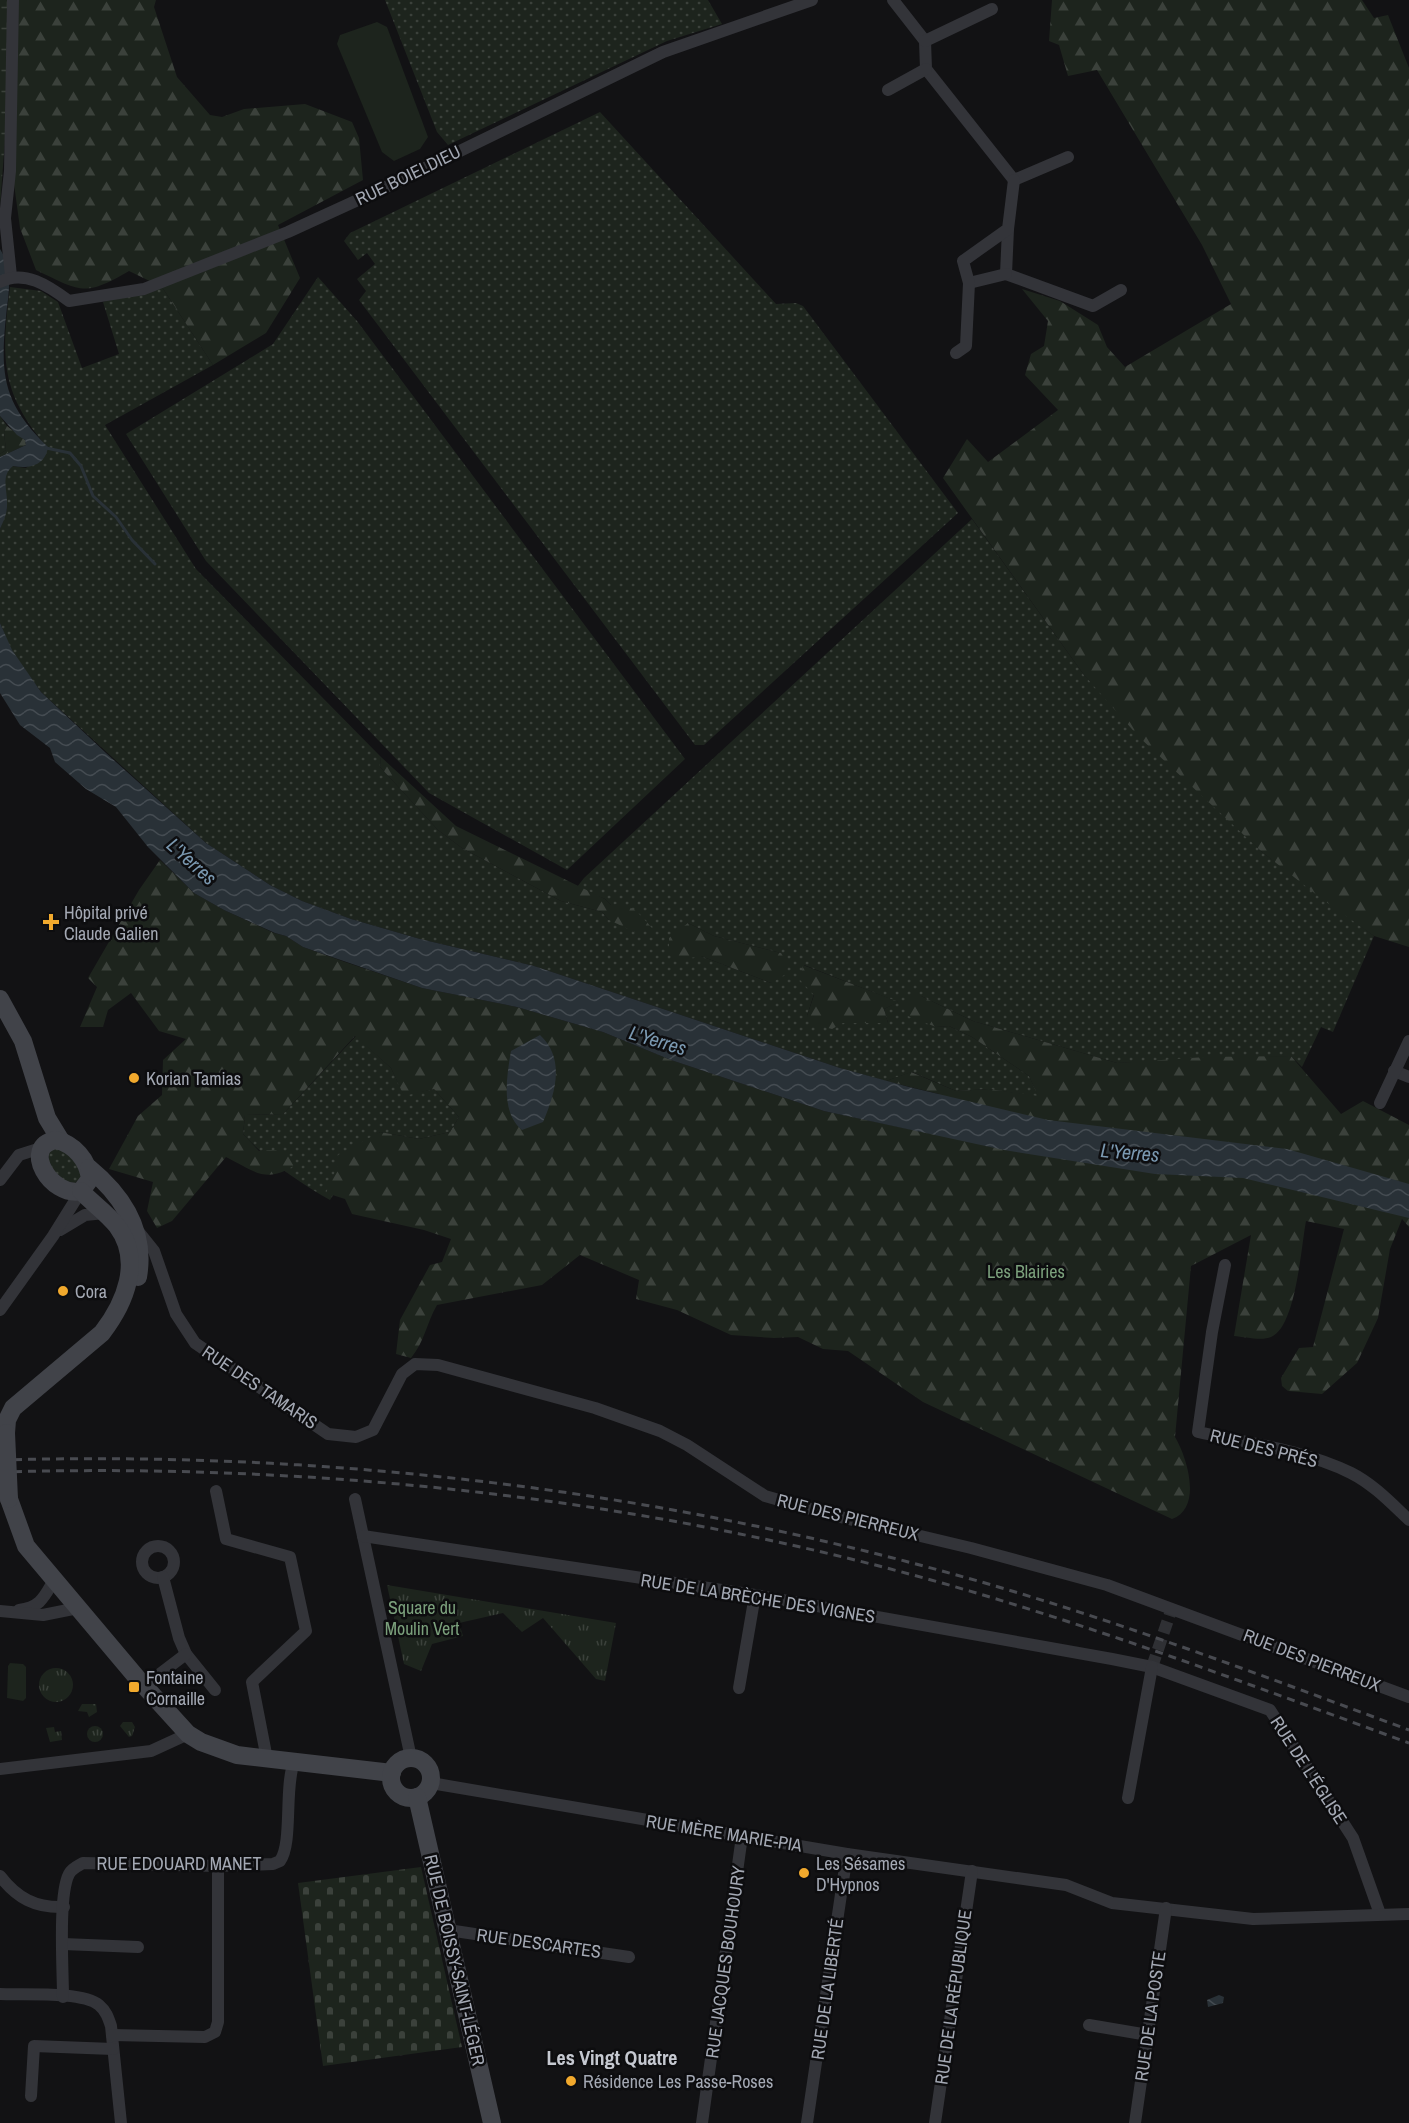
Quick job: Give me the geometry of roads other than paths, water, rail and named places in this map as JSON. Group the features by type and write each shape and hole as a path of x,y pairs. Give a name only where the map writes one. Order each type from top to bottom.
{"main road":[{"path":"0,999 23,1041 47,1118 62,1141 74,1149 122,1205 138,1231 141,1262 138,1277 125,1311 114,1325 14,1408 8,1420 6,1433 9,1498 26,1546 50,1587 78,1608 188,1734 215,1748 237,1755 392,1773"},
{"path":"0,1018 26,1075 41,1148 41,1162 52,1182 71,1192 81,1191 90,1179 89,1168"},
{"path":"41,1148 49,1141 62,1141"},
{"path":"81,1191 105,1214 123,1237 130,1262 125,1294 112,1320 86,1348"},
{"path":"411,1758 427,1766 431,1783 428,1790 417,1797 400,1795 392,1785 392,1773 399,1762 411,1758"},
{"name":"RUE DE BOISSY-SAINT-LÉGER","path":"417,1797 492,2123"}],"street":[{"path":"6,279 5,218 10,171 13,0"},
{"name":"RUE BOIELDIEU","path":"6,279 27,278 51,288 69,302 144,289 337,210 663,52 812,0"},
{"path":"893,0 925,41 926,69 1014,180 1006,273"},
{"path":"925,41 992,9"},
{"path":"888,90 926,69"},
{"path":"1014,180 1068,157"},
{"path":"956,353 966,346 969,283 963,261 1008,230"},
{"path":"969,283 1006,273 1093,306 1120,290"},
{"path":"1380,1103 1409,1041"},
{"path":"1394,1071 1409,1077"},
{"path":"0,1180 19,1155 41,1148"},
{"path":"0,1310 54,1234 81,1191"},
{"path":"54,1234 85,1215 105,1214"},
{"name":"RUE DES TAMARIS","path":"138,1231 154,1251 176,1314 195,1342 328,1434"},
{"name":"RUE DES PRÉS","path":"1225,1265 1212,1332 1198,1432 1308,1457 1352,1473 1383,1495 1409,1520"},
{"path":"138,1277 143,1269 150,1266 162,1275"},
{"name":"RUE DES PIERREUX","path":"328,1434 356,1437 373,1430 402,1374 415,1364 438,1365 595,1408 660,1431 687,1445 765,1496 832,1515 961,1545 1107,1585 1409,1697"},
{"path":"216,1491 226,1539 290,1557 306,1631 252,1682 267,1759"},
{"path":"355,1499 411,1758"},
{"name":"RUE DE LA BRÈCHE DES VIGNES","path":"363,1536 754,1595 1152,1667"},
{"path":"164,1577 178,1638 186,1654 215,1690"},
{"path":"1,1611 31,1608 38,1605 50,1587"},
{"path":"50,1587 47,1603 56,1614"},
{"path":"739,1688 754,1595"},
{"path":"1,1611 56,1614 78,1608"},
{"path":"144,1686 186,1654"},
{"path":"1128,1797 1152,1667"},
{"name":"RUE DE L'ÉGLISE","path":"1152,1667 1270,1710 1276,1716 1353,1838 1380,1914"},
{"path":"0,1769 151,1750 188,1734"},
{"name":"RUE EDOUARD MANET","path":"63,1997 64,1907 66,1880 70,1870 83,1863 218,1866 273,1864 284,1856 289,1774 294,1762"},
{"name":"RUE MÈRE MARIE-PIA","path":"431,1783 846,1854 1066,1885 1112,1903 1253,1919 1409,1914"},
{"name":"RUE JACQUES BOUHOURY","path":"702,2123 742,1836"},
{"name":"RUE DE LA LIBERTÉ","path":"807,2123 846,1854"},
{"path":"112,2035 205,2037 216,2032 218,2022 218,1866"},
{"name":"RUE DE LA RÉPUBLIQUE","path":"935,2123 972,1871"},
{"path":"0,1876 15,1894 42,1907 64,1907"},
{"name":"RUE DE LA POSTE","path":"1135,2123 1166,1908"},
{"name":"RUE DESCARTES","path":"448,1930 629,1957"},
{"path":"63,1944 138,1947"},
{"path":"0,1994 85,1998 98,2004 107,2013 112,2035 121,2123"},
{"path":"1089,2025 1148,2035"},
{"path":"31,2096 34,2046 113,2049"}],"water":[{"path":"0,249 9,277 4,349 7,384 20,415 48,447 44,458 35,465 13,466 9,470 6,479 7,509 0,529 0,457 26,445 25,440 17,435 0,416"},
{"name":"L'Yerres","path":"0,623 12,650 41,692 106,753 206,843 270,885 302,901 351,919 420,939 534,966 840,1068 909,1087 1048,1120 1287,1149 1409,1184 1409,1218 1243,1178 1155,1174 1004,1150 824,1111 671,1060 603,1032 517,1007 422,988 303,947 286,936 224,910 194,893 148,847 116,807 86,789 55,762 50,748 20,725 0,693"},
{"path":"540,1035 548,1044 556,1066 554,1088 543,1122 522,1130 510,1113 508,1103 507,1082 511,1051"},
{"path":"1219,1995 1224,1997 1223,2003 1208,2007 1207,2000"}],"waterway":[{"path":"46,448 70,453 81,466 93,496 116,517 132,540 155,564"}],"tunnel":[{"path":"1152,1667 1172,1608"}],"railway":[{"path":"0,1460 119,1459 238,1462 357,1469 475,1481 593,1497 710,1517 827,1542 1001,1588 1177,1645 1409,1730"},
{"path":"0,1472 238,1473 357,1480 475,1492 593,1508 711,1528 827,1553 1001,1600 1177,1658 1409,1743"}],"place":[{"name":"Hôpital privé Claude Galien","path":"51,922"},
{"name":"Korian Tamias","path":"134,1078"},
{"name":"Cora","path":"63,1291"},
{"name":"Fontaine Cornaille","path":"134,1687"},
{"name":"Les Sésames D'Hypnos","path":"804,1873"},
{"name":"Résidence Les Passe-Roses","path":"571,2081"}],"district":[{"name":"Les Vingt Quatre","path":"612,2057"}],"park label":[{"name":"Les Blairies","path":"1026,1271"},
{"name":"Square du Moulin Vert","path":"422,1617"}]}
